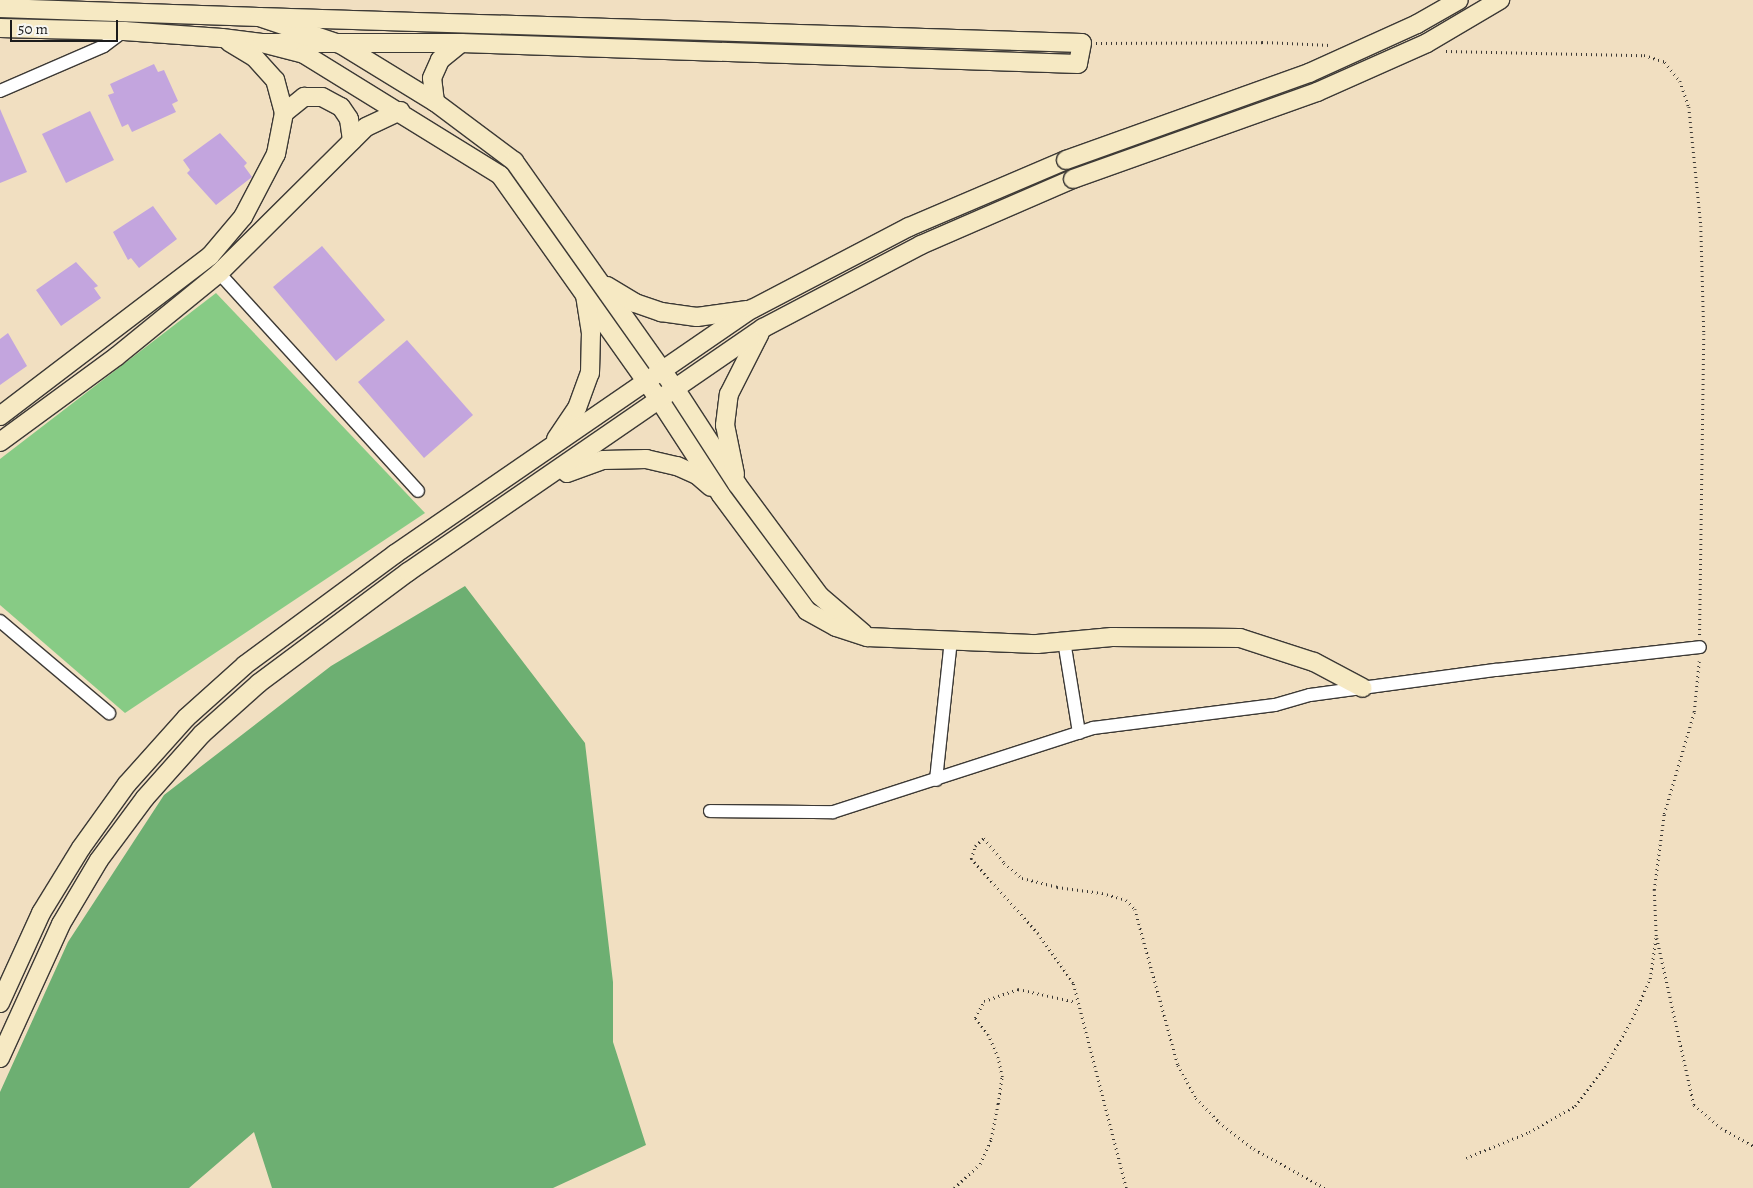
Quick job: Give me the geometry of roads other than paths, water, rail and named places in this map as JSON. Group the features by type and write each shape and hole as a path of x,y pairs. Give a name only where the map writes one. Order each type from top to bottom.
{"street":[{"path":"0,1003 41,913 80,848 127,784 186,718 268,648 394,554 551,446 752,309 909,228 1066,160 1309,73 1417,24 1459,0"},
{"path":"0,1058 61,924 99,860 145,798 202,734 259,683 408,572 660,401 763,328 921,245 1073,179 1317,92 1426,43 1500,0"},
{"path":"0,8 1082,43 1078,64 461,44 342,45 262,43 222,38 124,31 0,28"},
{"path":"259,17 342,45 435,102 514,161 676,390 737,484 820,596 868,637"},
{"path":"0,90 104,46 124,31"},
{"path":"0,416 210,256 244,217 276,154 284,113 276,80 254,57 222,38"},
{"path":"262,43 304,54 400,111 500,175 584,291 660,401 720,495 807,611 836,627 868,637 1037,644 1112,637 1240,638 1314,662 1363,688"},
{"path":"435,102 432,78 440,60 461,44"},
{"path":"284,113 304,97 322,97 341,107 349,119 352,141"},
{"path":"0,442 117,356 220,273 366,127 400,111"},
{"path":"220,273 418,491"},
{"path":"602,283 635,303 661,312 697,317 752,309"},
{"path":"551,446 577,408 590,373 591,333 584,291"},
{"path":"737,484 725,425 729,394 763,328"},
{"path":"540,482 603,460 646,459 677,466 697,475 720,495"},
{"path":"0,621 109,713"},
{"path":"936,780 951,640"},
{"path":"1064,641 1080,733"},
{"path":"710,811 833,812 1093,728 1275,705 1310,695 1700,647"}]}
